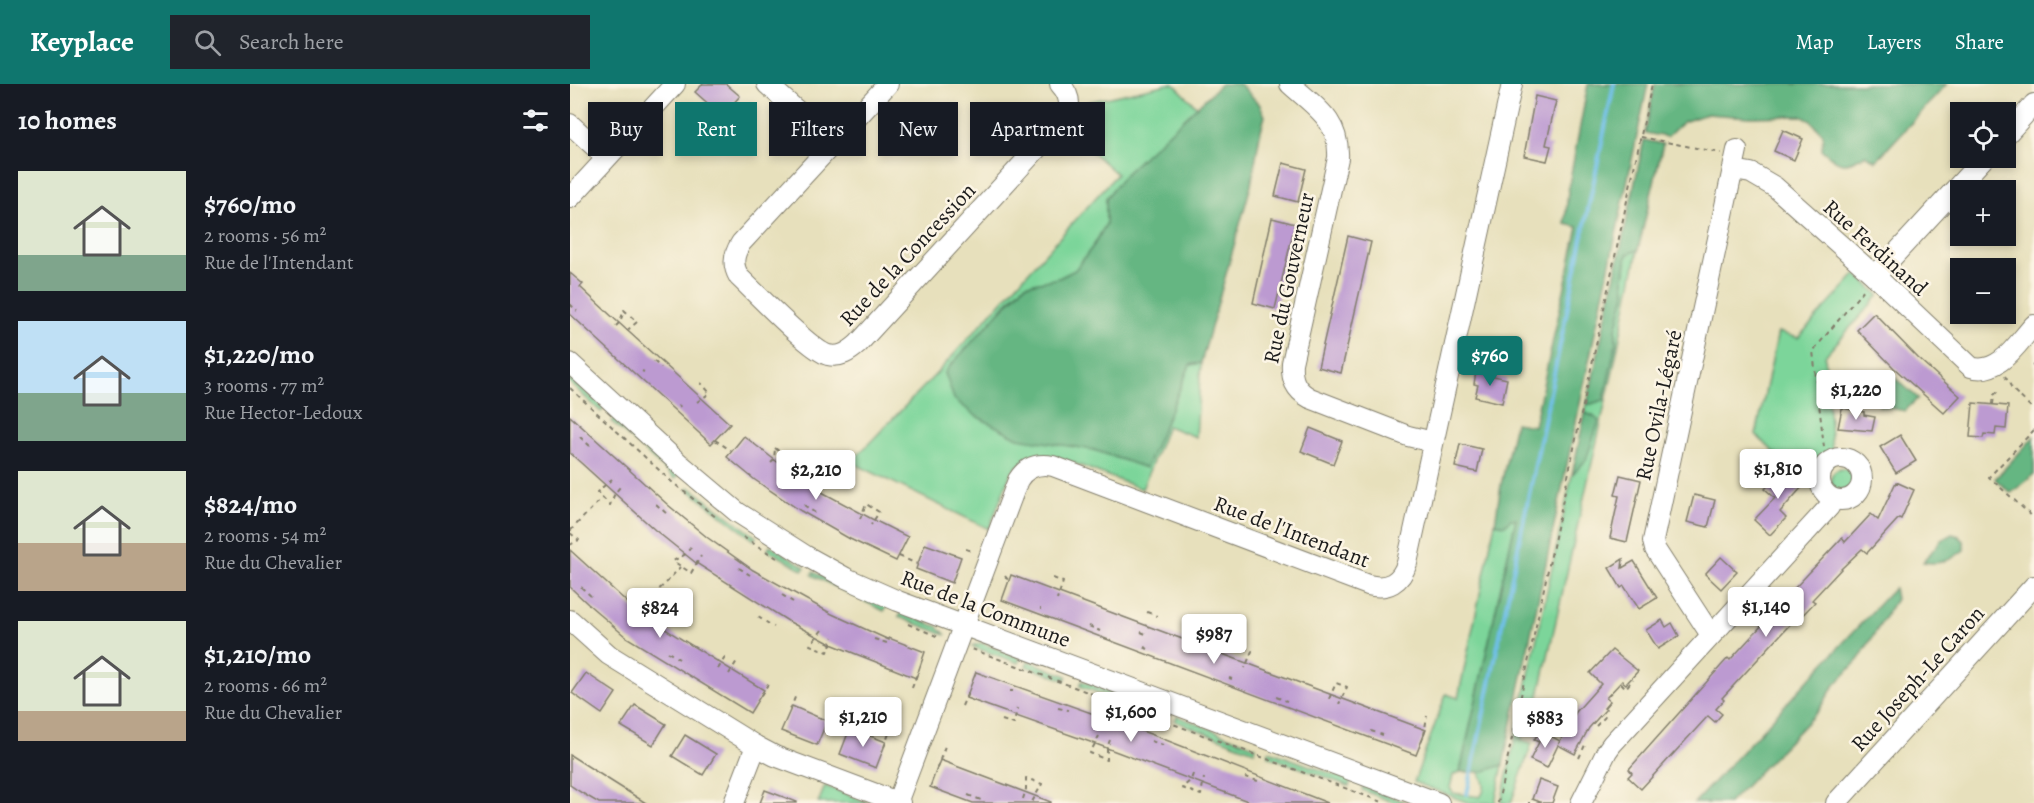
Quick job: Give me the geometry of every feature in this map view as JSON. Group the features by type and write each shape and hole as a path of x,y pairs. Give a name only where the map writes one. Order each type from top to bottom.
{"street":[{"path":"570,198 675,84"},
{"path":"767,84 787,102"},
{"name":"Rue de la Concession","path":"866,108 888,84"},
{"name":"Rue de la Concession","path":"822,156 741,243 734,261 739,277 802,336 822,352 834,355 846,353 858,344 1064,119 1070,108 1067,93 1060,84"},
{"name":"Rue du Gouverneur","path":"1290,84 1331,123 1338,148 1338,158 1292,363 1292,377 1295,385 1298,390 1310,398 1408,436 1433,442"},
{"name":"Rue de l'Intendant","path":"898,803 1018,480 1026,470 1032,467 1053,466 1378,588 1396,582 1404,572 1512,84"},
{"path":"2016,124 2034,104"},
{"path":"570,124 606,157"},
{"name":"Rue Ferdinand","path":"1732,158 1774,187 1974,368 1986,369 1997,365 2034,325"},
{"name":"Rue Ovila-Légaré","path":"1711,635 1653,544 1732,158"},
{"path":"1875,276 1975,168"},
{"name":"Rue de la Commune","path":"570,363 680,464 737,512 806,556 846,578 889,598 1439,803"},
{"path":"1838,459 1851,460 1857,465 1863,478 1859,492 1847,500 1833,499 1827,495 1820,477 1826,465 1838,459"},
{"path":"1581,803 1607,751 1829,507 1833,499"},
{"name":"Rue Joseph-Le Caron","path":"1836,803 2034,586"},
{"path":"570,620 609,655 756,746 775,756 898,803"},
{"path":"734,803 756,746"}],"path":[{"path":"1498,803 1653,84"},
{"path":"1641,136 1732,158"},
{"path":"1826,465 1813,351 1875,276"},
{"path":"570,304 577,311"},
{"path":"616,326 624,310 637,322 624,333"},
{"path":"654,361 661,368"},
{"path":"2003,373 2013,390 2034,410"},
{"path":"697,402 710,393 701,383"},
{"path":"570,388 684,492"},
{"path":"1993,404 1994,395 1999,390"},
{"path":"2034,430 1989,477 2034,518"},
{"path":"580,437 590,446"},
{"path":"715,440 732,451"},
{"path":"771,464 774,460 775,448 791,461 781,470"},
{"path":"612,479 597,492 610,505 615,493 621,487"},
{"path":"570,545 579,540 570,532 603,497"},
{"path":"656,504 668,515"},
{"path":"860,519 866,504 879,512 871,525"},
{"path":"804,505 818,515"},
{"path":"752,543 766,552"},
{"path":"691,548 686,554 673,561 691,573 701,555"},
{"path":"899,556 917,564"},
{"path":"646,601 681,566"},
{"path":"739,568 750,574"},
{"path":"1005,576 1009,581"},
{"path":"1053,578 1063,582 1057,600"},
{"path":"581,587 593,598"},
{"path":"631,613 640,595 655,610 642,621"},
{"path":"782,595 793,602"},
{"path":"1147,612 1157,616"},
{"path":"758,617 774,627"},
{"name":"Rue de la Commune","path":"908,624 946,640"},
{"path":"1089,626 1100,631"},
{"path":"1189,648 1191,629 1205,634 1197,652"},
{"path":"822,630 810,645 828,652 833,637"},
{"path":"1141,632 1148,635"},
{"path":"874,639 887,643"},
{"name":"Rue de la Commune","path":"968,648 1385,803"},
{"path":"1243,648 1252,651 1245,668"},
{"path":"668,652 679,659"},
{"path":"718,669 727,654"},
{"path":"729,674 737,661"},
{"path":"912,688 918,671"},
{"path":"1621,683 1626,688 1634,679"},
{"path":"761,695 770,681"},
{"path":"1329,699 1336,683 1347,687 1340,704"},
{"path":"962,706 969,690"},
{"path":"790,710 796,695"},
{"path":"1276,697 1287,701"},
{"path":"825,726 830,712 826,706 847,715"},
{"path":"1002,720 1014,724 1017,708"},
{"path":"1058,708 1068,710"},
{"path":"1596,726 1606,716 1603,712"},
{"path":"1424,735 1427,716"},
{"path":"884,747 891,728"},
{"path":"840,730 848,733"},
{"path":"1371,731 1383,735"},
{"path":"1099,736 1090,753 1107,760 1110,740"},
{"path":"1151,741 1163,745"},
{"path":"1579,758 1584,745 1581,743"},
{"path":"937,768 945,746"},
{"path":"1194,774 1182,788 1201,795 1201,784 1204,778"},
{"path":"1245,777 1258,781"},
{"path":"1023,799 1026,778 1042,784 1032,802"},
{"path":"968,795 981,800"}],"green space":[{"path":"1174,84 1197,107 1126,173 1106,198 1106,224 1075,270 1059,278 1025,285 945,373 1066,445 1094,450 1146,467 1190,365 1201,363 1196,437 1167,426 1142,489 1058,457 1037,456 1025,460 1010,475 989,529 851,462 937,373 1117,174 1096,156 1105,156 1105,102 1088,102"},
{"path":"1221,84 1240,84 1260,105 1265,116 1251,185 1201,363 1190,365 1146,468 1094,450 1018,438 976,416 954,399 945,373 949,367 1025,285 1059,278 1075,270 1106,224 1106,198 1126,173"},
{"path":"1588,84 1648,84 1503,765 1482,772 1460,772 1516,519 1511,519 1505,525 1495,523 1501,485 1515,423 1534,426 1578,227 1565,224 1568,190"},
{"path":"1655,84 1947,84 1876,161 1865,155 1852,162 1842,163 1822,150 1823,134 1811,121 1801,116 1749,117 1707,114 1683,122 1667,137 1645,133"},
{"path":"1644,140 1663,144 1638,250 1627,254 1625,294 1616,330 1616,343 1604,400 1587,404"},
{"path":"1638,250 1535,713 1526,711 1522,740 1532,743 1511,803 1501,803 1572,475 1586,459 1593,416 1585,413 1587,404 1604,399 1625,294 1627,254"},
{"path":"1856,274 1879,295 1825,356 1832,451 1817,463 1813,471 1814,490 1756,435 1778,332 1798,338"},
{"path":"1888,372 1918,398 1905,411 1879,406 1884,393 1879,385"},
{"path":"570,377 604,408 601,412 570,383"},
{"path":"1585,413 1599,421 1586,460 1572,475"},
{"path":"615,418 678,476 675,479 612,422"},
{"path":"2034,437 2034,475 2011,493 1995,479"},
{"path":"1842,469 1850,472 1853,480 1850,488 1842,491 1834,488 1831,480 1834,472"},
{"path":"689,487 756,537 754,540 687,489"},
{"path":"1511,518 1516,518 1460,772 1453,775 1450,788 1453,793 1480,797 1484,791 1484,785 1479,772 1503,765 1495,803 1469,803 1414,782 1446,694 1458,698 1495,523 1505,525"},
{"path":"1952,534 1964,541 1964,550 1945,561 1923,562 1941,540"},
{"path":"770,545 805,567 803,570 768,550"},
{"path":"813,572 886,606 884,611 812,575"},
{"path":"1894,588 1896,599 1859,659 1834,686 1818,711 1729,803 1694,803"},
{"path":"901,613 938,627 946,635 899,617"},
{"path":"981,643 1020,658 1019,663 971,646"},
{"path":"1028,661 1067,676 1065,680 1026,666"},
{"path":"1082,681 1162,711 1160,715 1080,686"},
{"path":"1177,716 1256,747 1254,751 1175,721"},
{"path":"1269,751 1351,781 1349,786 1268,756"},
{"path":"825,786 870,803 818,803"},
{"path":"1363,786 1408,803 1395,803 1362,790"}],"building":[{"path":"703,84 726,84 740,96 735,102 706,102 695,92"},
{"path":"1535,96 1556,101 1546,145 1551,146 1547,161 1524,156"},
{"path":"1783,130 1803,139 1794,160 1774,151"},
{"path":"1283,163 1306,169 1298,202 1275,196"},
{"path":"1272,218 1295,224 1275,309 1253,303"},
{"path":"1348,236 1371,242 1341,373 1318,367"},
{"path":"570,273 583,284 580,287 730,424 711,444 570,314"},
{"path":"1874,313 1918,358 1960,396 1944,413 1894,368 1857,330"},
{"path":"1476,372 1507,379 1502,403 1475,397 1478,385 1474,384"},
{"path":"1973,403 2008,406 2006,429 1996,428 1995,435 1984,434 1983,438 1970,437"},
{"path":"1842,408 1864,412 1864,415 1875,417 1872,431 1838,428"},
{"path":"570,416 668,505 708,538 753,570 832,614 889,640 889,638 925,652 916,678 831,644 788,621 696,563 655,530 570,453"},
{"path":"1310,428 1342,441 1333,464 1301,451"},
{"path":"1900,435 1916,461 1896,473 1880,447"},
{"path":"744,436 820,491 908,537 896,561 850,539 801,511 755,480 727,457"},
{"path":"1460,444 1482,449 1477,472 1455,467"},
{"path":"1776,467 1781,471 1782,469 1802,487 1780,512 1786,518 1770,535 1754,520 1775,498 1765,489 1773,480 1767,476"},
{"path":"1620,475 1641,480 1627,542 1610,538 1619,496 1615,495"},
{"path":"1896,482 1914,490 1901,519 1899,518 1867,553 1862,549 1841,569 1812,600 1815,602 1797,621 1795,619 1722,698 1724,700 1716,709 1722,714 1715,722 1708,716 1641,789 1628,777 1632,773 1629,769 1728,658 1730,660 1792,596 1789,594 1842,538 1845,542 1871,514 1878,520"},
{"path":"1694,495 1715,500 1708,527 1687,522"},
{"path":"925,544 961,557 952,583 916,569"},
{"path":"570,550 639,613 764,690 750,713 626,637 588,604 570,587"},
{"path":"1721,557 1737,572 1721,589 1705,574"},
{"path":"1623,559 1622,568 1634,561 1657,598 1639,609 1624,586 1621,588 1609,568"},
{"path":"1011,575 1426,730 1416,755 1002,600"},
{"path":"1662,620 1666,627 1672,623 1679,636 1658,649 1646,630"},
{"path":"1612,650 1638,671 1626,684 1622,681 1606,698 1610,701 1604,708 1606,709 1589,728 1575,754 1558,745 1576,712 1601,684 1590,673"},
{"path":"976,672 1153,735 1328,803 1253,803 966,698"},
{"path":"586,673 616,693 602,714 572,693"},
{"path":"635,705 666,724 653,745 621,726"},
{"path":"792,706 827,721 817,745 781,731"},
{"path":"850,728 886,742 876,768 840,754"},
{"path":"1540,730 1560,741 1547,768 1530,760 1539,742 1534,740"},
{"path":"685,735 716,754 703,775 672,756"},
{"path":"570,755 646,803 599,803 582,793 570,785"},
{"path":"940,760 1051,803 973,803 930,787"},
{"path":"1539,780 1558,787 1552,803 1532,799"},
{"path":"765,790 797,802 797,803 760,803"}],"waterway":[{"path":"1467,794 1614,84"}]}
